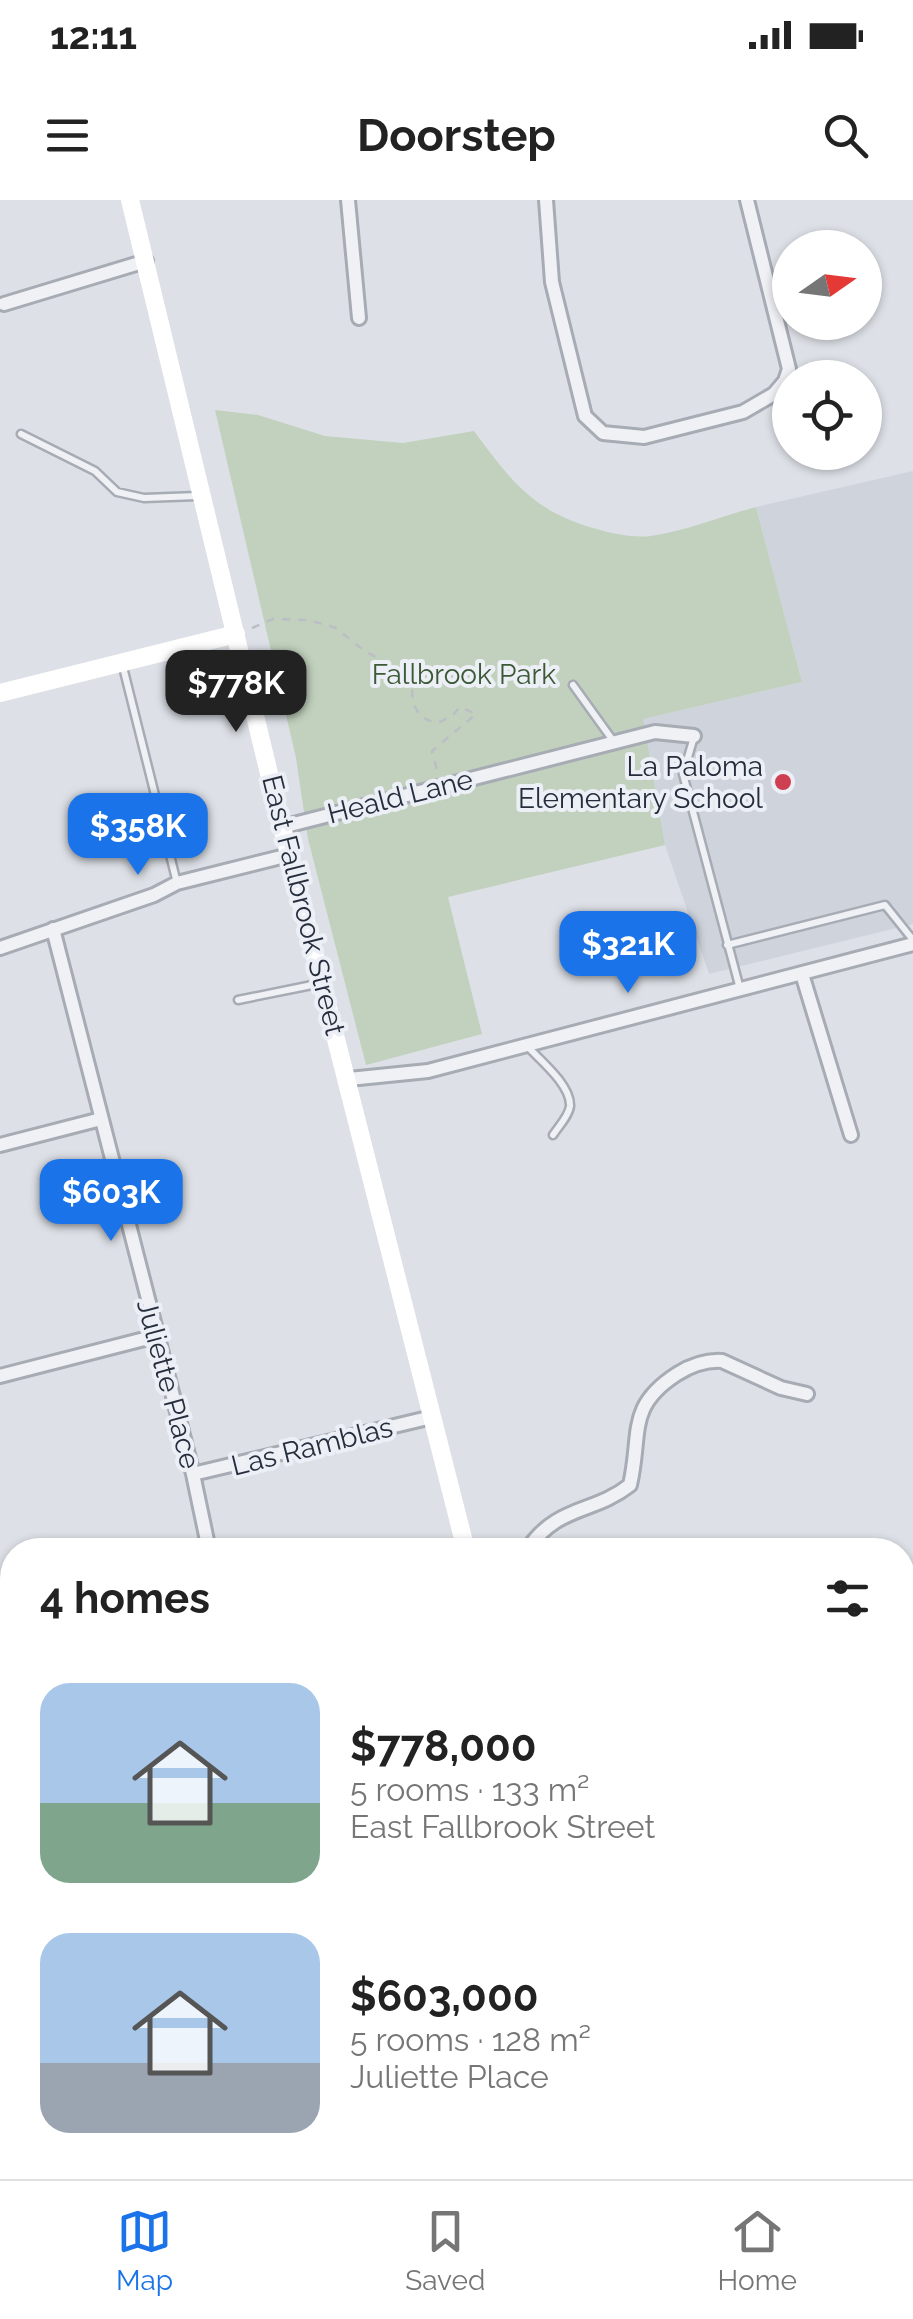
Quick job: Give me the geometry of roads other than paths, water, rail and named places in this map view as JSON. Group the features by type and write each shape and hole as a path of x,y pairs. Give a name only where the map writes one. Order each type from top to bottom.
{"main road":[{"name":"East Fallbrook Street","path":"130,200 282,826 463,1538"},
{"path":"0,693 236,634"}],"street":[{"path":"348,200 359,318"},
{"path":"546,200 552,282 585,416 604,434 644,437 743,412 774,394 784,381 788,368 747,200"},
{"path":"4,304 146,260"},
{"name":"Heald Lane","path":"282,826 655,732 694,736"},
{"path":"0,948 154,895 177,883 290,855"},
{"name":"Juliette Place","path":"53,929 207,1538"},
{"path":"348,1079 428,1072 913,942"},
{"path":"802,974 851,1135"},
{"path":"0,1145 102,1119"},
{"path":"0,1376 156,1336"},
{"path":"534,1538 568,1512 614,1498 630,1485 642,1407 654,1389 684,1369 722,1360 781,1388 807,1394"},
{"name":"Las Ramblas","path":"193,1474 432,1416"}],"lane":[{"path":"21,434 95,472 117,492 144,498 203,496"},
{"path":"121,662 177,883"},
{"path":"573,685 614,742"},
{"path":"694,736 682,774 740,989"},
{"path":"727,944 885,906 913,942"},
{"path":"238,1000 323,983"},
{"path":"526,1045 559,1080 568,1098 568,1112 553,1135"}],"place":[{"name":"La Paloma Elementary School","path":"783,782"}],"park label":[{"name":"Fallbrook Park","path":"464,674"}]}
